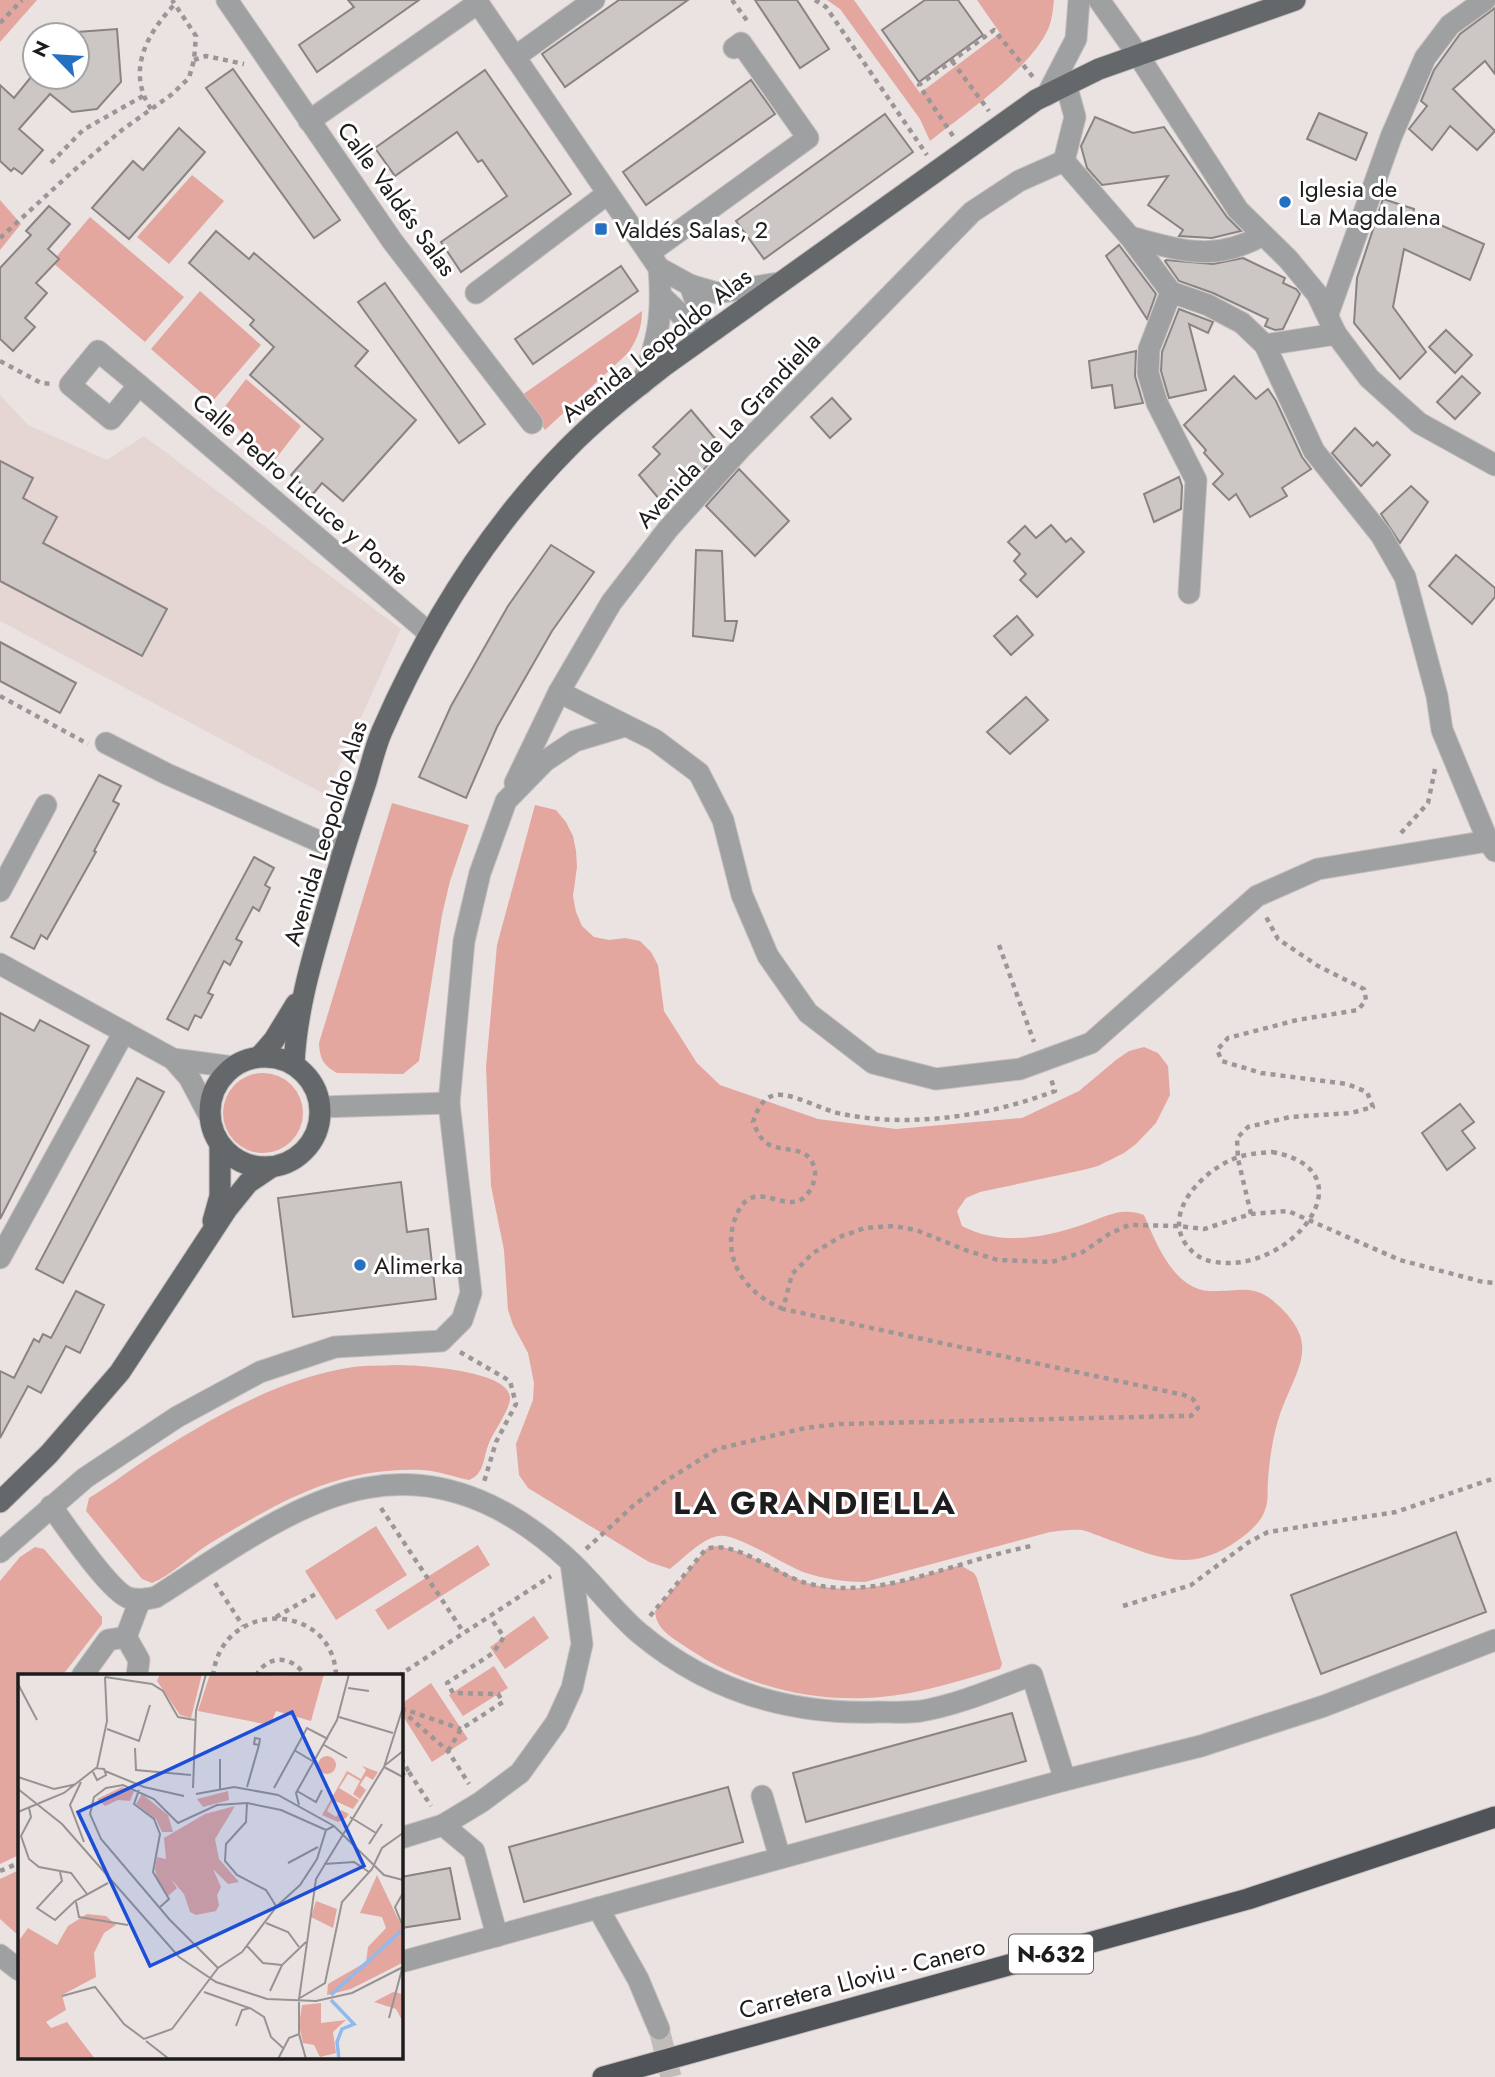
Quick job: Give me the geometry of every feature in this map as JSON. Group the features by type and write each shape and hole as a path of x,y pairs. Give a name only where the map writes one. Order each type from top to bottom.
{"highway":[{"name":"Carretera Lloviu - Canero","path":"603,2077 1248,1899 1495,1817"}],"main road":[{"name":"Avenida Leopoldo Alas","path":"294,1064 298,1017 308,976 343,852 381,733 429,634 472,566 541,477 606,413 704,333 1000,125 1047,95 1066,84 1138,55 1295,0"},
{"name":"Avenida Leopoldo Alas","path":"260,1056 289,1018 308,976"},
{"path":"0,1502 49,1454 120,1371 207,1239 248,1183 270,1168 287,1163 302,1154 313,1141 319,1125 321,1107 317,1090 294,1064 260,1056 233,1066 220,1080 211,1098 210,1117 220,1144 233,1158 251,1166 270,1168"},
{"path":"207,1239 220,1196 220,1144"}],"street":[{"name":"Calle Valdés Salas","path":"227,0 393,242 533,423"},
{"path":"515,57 594,0"},
{"path":"1047,95 1076,39 1079,0"},
{"path":"1099,0 1138,55 1238,210 1288,259 1312,288 1332,324 1369,377 1419,423 1495,465"},
{"path":"1332,324 1391,137 1425,58 1450,25 1485,0"},
{"path":"309,121 477,1 654,260 690,285 717,293 778,283"},
{"path":"654,260 808,138 741,43 734,48"},
{"path":"559,692 655,740 699,773 723,820 743,895 768,956 808,1013 873,1063 936,1080 1020,1069 1091,1043 1256,896 1318,869 1492,846 1442,730 1437,696 1405,577 1381,535 1314,451 1265,345 1242,323 1208,305 1171,292 1130,237 1064,161 1075,117 1066,84"},
{"name":"Avenida de La Grandiella","path":"441,1340 461,1320 471,1293 449,1103 464,941 480,873 506,801 559,692 611,603 668,529 740,449 972,212 1019,181 1064,161"},
{"path":"476,292 607,194"},
{"path":"1130,237 1198,253 1243,247 1263,235"},
{"path":"642,384 660,327 661,296 654,260"},
{"path":"690,285 704,333"},
{"path":"1171,292 1149,349 1148,373 1157,403 1196,480 1189,593"},
{"path":"661,296 684,319 704,333"},
{"path":"1265,345 1332,324"},
{"name":"Calle Pedro Lucuce y Ponte","path":"71,385 98,351 429,634"},
{"path":"71,385 111,419 139,385"},
{"path":"506,801 545,761 575,741 625,726"},
{"path":"106,743 167,774 343,852"},
{"path":"0,891 46,805"},
{"path":"0,964 173,1059 189,1077 210,1117"},
{"path":"0,1258 124,1032"},
{"path":"173,1059 233,1066"},
{"path":"321,1107 449,1103"},
{"path":"0,1552 85,1478 177,1417 260,1372 335,1347 441,1340"},
{"path":"51,1507 90,1560 126,1598 140,1600 156,1597 301,1511 333,1496 368,1488 408,1484 436,1488 478,1500 508,1513 531,1528 571,1563 638,1631 691,1669 760,1700 846,1713 921,1711 987,1692 1032,1675 1065,1780"},
{"path":"402,1838 443,1825 481,1802 520,1773 556,1723 572,1688 582,1644 571,1563"},
{"path":"125,1637 140,1600"},
{"path":"83,1674 108,1640 125,1637"},
{"path":"125,1637 139,1660 137,1674"},
{"path":"402,1962 1065,1780 1201,1746 1324,1706 1495,1640"},
{"path":"762,1796 780,1858"},
{"path":"443,1825 474,1851 498,1936"},
{"path":"598,1908 638,1979 659,2029"},
{"path":"0,1955 18,1969"}],"path":[{"path":"0,23 22,0"},
{"path":"816,0 827,8 937,170"},
{"path":"0,238 72,172 171,95 189,78 196,36 173,2 157,23 140,63 143,96 151,109"},
{"path":"963,152 919,85 994,30 1047,95"},
{"path":"194,60 206,56 234,60 280,79"},
{"path":"952,61 1000,125"},
{"path":"51,163 83,130 143,96"},
{"path":"0,361 41,383 71,385"},
{"path":"0,696 84,744 106,743"},
{"path":"1377,860 1428,803 1435,767"},
{"path":"1251,1214 1238,1157 1237,1138 1248,1127 1290,1117 1351,1113 1373,1107 1367,1092 1347,1084 1261,1073 1222,1061 1217,1050 1228,1038 1297,1020 1358,1010 1366,1000 1364,989 1318,966 1278,939 1256,896"},
{"path":"999,945 1036,1047 1017,1053 1020,1069"},
{"path":"401,1674 571,1563 633,1506 664,1482 717,1449 805,1428 840,1424 1191,1416 1198,1408 1193,1399 1184,1395 783,1309 767,1302 750,1289 736,1266 730,1242 737,1212 746,1200 756,1196 778,1200 802,1199 813,1185 815,1172 810,1158 800,1150 771,1146 761,1138 753,1122 759,1107 772,1095 785,1094 814,1107 842,1114 885,1119 932,1118 1018,1105 1055,1091 1051,1079"},
{"path":"1272,1152 1292,1156 1306,1163 1316,1175 1319,1191 1310,1219 1298,1235 1275,1252 1251,1262 1228,1265 1207,1261 1192,1254 1182,1238 1178,1226 1180,1211 1192,1191 1210,1172 1238,1157 1272,1152"},
{"path":"783,1309 792,1274 813,1253 842,1236 865,1228 894,1226 916,1230 998,1260 1052,1262 1083,1252 1109,1234 1129,1225 1204,1229 1251,1214 1288,1211 1399,1260 1495,1283"},
{"path":"441,1340 510,1381 516,1404 495,1442 478,1500"},
{"path":"1123,1605 1191,1585 1249,1542 1268,1532 1396,1512 1495,1478"},
{"path":"368,1488 464,1633"},
{"path":"638,1631 706,1549 715,1546 735,1550 805,1582 834,1587 869,1588 897,1584 1031,1546"},
{"path":"204,1567 243,1626"},
{"path":"275,1617 319,1592"},
{"path":"213,1674 220,1650 230,1636 258,1619 275,1617 297,1621 316,1633 330,1651 338,1674"},
{"path":"448,1751 461,1729 503,1702 498,1694 453,1693 447,1684 493,1653 504,1637 490,1618"},
{"path":"258,1674 268,1662 279,1659 292,1662 303,1674"},
{"path":"402,1709 461,1729"},
{"path":"402,1710 448,1751 481,1802"},
{"path":"402,1760 443,1825"},
{"path":"402,1774 409,1772"},
{"path":"0,1871 18,1863"}],"shaded area":[{"path":"0,0 37,0 0,42"},
{"path":"827,0 854,0 920,93 1000,33 977,0 1054,0 1049,27 1028,58 996,89 930,141 920,119 840,9"},
{"path":"192,175 224,201 169,264 137,237"},
{"path":"0,200 21,224 0,250"},
{"path":"90,217 184,297 145,342 52,262"},
{"path":"200,291 261,345 212,402 151,349"},
{"path":"642,311 638,333 628,353 545,430 522,395"},
{"path":"246,379 301,426 274,461 220,413"},
{"path":"0,395 28,425 107,460 144,436 401,629 326,795 0,621"},
{"path":"392,803 469,825 450,881 442,915 419,1061 403,1074 337,1073 323,1061 319,1043"},
{"path":"535,805 556,810 573,836 577,867 573,896 582,926 594,937 640,941 651,952 658,965 664,1011 697,1063 720,1085 818,1119 896,1129 1022,1118 1079,1091 1129,1051 1144,1047 1158,1053 1168,1066 1170,1095 1156,1123 1136,1144 1098,1166 980,1192 966,1198 957,1211 962,1226 976,1232 1006,1238 1052,1233 1120,1212 1144,1215 1168,1263 1186,1283 1197,1289 1210,1291 1254,1291 1279,1306 1298,1331 1302,1354 1275,1432 1266,1506 1254,1527 1220,1551 1188,1560 1157,1556 1082,1530 1070,1530 1050,1532 858,1582 806,1573 726,1536 705,1541 670,1569 649,1562 528,1488 519,1475 516,1444 533,1400 534,1383 528,1353 508,1310 504,1250 491,1186 486,1067 497,945"},
{"path":"263,1073 278,1076 291,1085 300,1098 303,1113 300,1128 291,1141 278,1150 263,1153 248,1150 235,1141 226,1128 223,1113 226,1098 235,1085 248,1076"},
{"path":"358,1366 423,1366 480,1375 496,1381 506,1389 509,1404 489,1443 481,1469 474,1477 469,1480 422,1470 363,1474 336,1481 310,1490 260,1514 209,1544 152,1583 142,1579 86,1511 89,1498 206,1423 253,1399 277,1388 327,1372"},
{"path":"376,1526 407,1575 336,1620 305,1571"},
{"path":"478,1545 490,1565 388,1630 375,1610"},
{"path":"715,1546 747,1555 800,1580 839,1588 881,1586 960,1565 974,1573 977,1578 1002,1664 1000,1669 918,1692 864,1698 838,1698 785,1691 735,1674 711,1663 667,1634 656,1618 655,1611 706,1549"},
{"path":"35,1547 44,1549 102,1617 102,1624 64,1674 18,1674 18,1855 0,1864 0,1581 20,1557"},
{"path":"534,1616 549,1638 505,1669 490,1647"},
{"path":"494,1666 508,1688 463,1716 449,1695"},
{"path":"431,1683 468,1739 432,1762 402,1715 402,1703"},
{"path":"18,1870 18,1935 0,1919 0,1879"}],"building":[{"path":"348,0 419,0 317,72 299,45 354,7"},
{"path":"619,0 688,0 565,87 542,54"},
{"path":"755,0 797,0 829,49 800,68"},
{"path":"925,0 958,0 983,35 919,82 882,30"},
{"path":"1495,8 1495,74 1485,61 1453,89 1495,131 1477,150 1450,126 1432,150 1409,129 1427,106 1421,101 1434,70 1460,34"},
{"path":"117,29 121,82 97,109 72,112 50,94 19,129 43,150 22,174 14,168 11,171 0,161 0,85 14,98 21,89 91,91 91,31"},
{"path":"233,69 340,220 314,238 206,88"},
{"path":"485,70 571,194 461,272 441,242 507,196 482,160 478,162 457,132 395,176 375,148"},
{"path":"751,80 775,114 646,205 623,172"},
{"path":"1319,113 1367,133 1356,160 1307,139"},
{"path":"885,114 913,152 764,259 736,221"},
{"path":"1095,117 1133,133 1164,127 1227,217 1241,231 1212,238 1179,236 1183,230 1148,205 1168,176 1102,185 1087,168 1081,146"},
{"path":"179,128 205,152 129,239 92,208 133,161 143,170"},
{"path":"1383,199 1414,209 1413,213 1484,244 1470,280 1404,249 1393,307 1426,352 1400,379 1354,323 1357,278"},
{"path":"49,206 70,224 48,249 59,259 36,283 47,293 25,318 35,327 13,351 0,339 0,268 31,235 26,231"},
{"path":"216,231 249,259 254,253 368,351 355,366 416,420 343,501 322,483 313,494 291,475 323,439 250,375 274,347 250,325 254,320 189,263"},
{"path":"1119,245 1156,294 1147,319 1106,256"},
{"path":"1243,258 1285,278 1283,283 1300,294 1283,329 1275,330 1265,326 1268,319 1213,293 1179,281 1165,261 1213,264"},
{"path":"621,266 638,291 533,364 515,339"},
{"path":"385,283 485,424 459,443 358,302"},
{"path":"1179,309 1213,322 1208,333 1189,324 1206,390 1169,398 1161,371 1162,352"},
{"path":"1446,330 1472,355 1455,373 1429,347"},
{"path":"1136,351 1135,376 1143,403 1115,408 1112,385 1092,388 1089,361"},
{"path":"1234,376 1256,399 1268,389 1302,457 1311,469 1282,488 1287,496 1250,517 1236,494 1229,500 1213,484 1223,474 1184,425"},
{"path":"1462,376 1480,393 1455,419 1437,402"},
{"path":"832,398 851,419 830,438 811,417"},
{"path":"691,410 723,448 687,488 681,480 660,500 639,475 660,454 653,447"},
{"path":"1355,428 1373,446 1377,442 1390,455 1361,486 1332,453"},
{"path":"0,461 33,478 23,498 57,517 43,543 167,609 142,656 0,581"},
{"path":"739,469 789,521 755,556 706,506"},
{"path":"1179,477 1182,486 1181,509 1154,522 1144,494"},
{"path":"1411,486 1428,502 1400,543 1381,514"},
{"path":"1051,525 1066,542 1071,538 1084,552 1037,597 1020,580 1026,574 1014,561 1020,554 1008,542 1025,526 1036,538"},
{"path":"551,545 594,572 552,631 497,727 466,798 419,777 451,706 508,606"},
{"path":"696,550 722,551 725,621 737,621 733,641 693,636"},
{"path":"1456,555 1495,588 1495,597 1472,624 1429,586"},
{"path":"1017,616 1033,635 1011,655 994,636"},
{"path":"0,642 76,683 60,713 0,681"},
{"path":"1026,697 1048,720 1010,754 987,732"},
{"path":"99,775 121,786 113,801 119,804 94,851 96,852 47,939 41,935 34,949 11,937"},
{"path":"254,857 274,868 265,885 270,888 259,911 253,907 236,939 242,942 230,965 224,961 208,993 213,995 201,1018 195,1015 188,1030 167,1019"},
{"path":"0,1013 34,1031 40,1020 89,1046 0,1219"},
{"path":"137,1078 164,1092 63,1283 36,1269"},
{"path":"1460,1104 1474,1122 1462,1131 1475,1148 1447,1170 1422,1133"},
{"name":"Alimerka","path":"401,1182 407,1232 428,1229 436,1299 293,1317 278,1198"},
{"path":"76,1291 104,1305 80,1353 66,1346 41,1393 28,1386 0,1438 0,1371 14,1378 34,1339 39,1342 43,1334 51,1338"},
{"path":"1456,1532 1486,1612 1321,1674 1291,1595"},
{"path":"1012,1713 1026,1761 806,1822 793,1773"},
{"path":"728,1787 743,1842 524,1902 509,1847"},
{"path":"450,1868 460,1919 402,1928 402,1877"}],"tunnel":[{"path":"659,2029 671,2077"}],"place":[{"name":"Iglesia de La Magdalena","path":"1285,202"},
{"name":"Valdés Salas, 2","path":"601,229"},
{"name":"Alimerka","path":"360,1265"}],"district":[{"name":"LA GRANDIELLA","path":"815,1503"}]}
